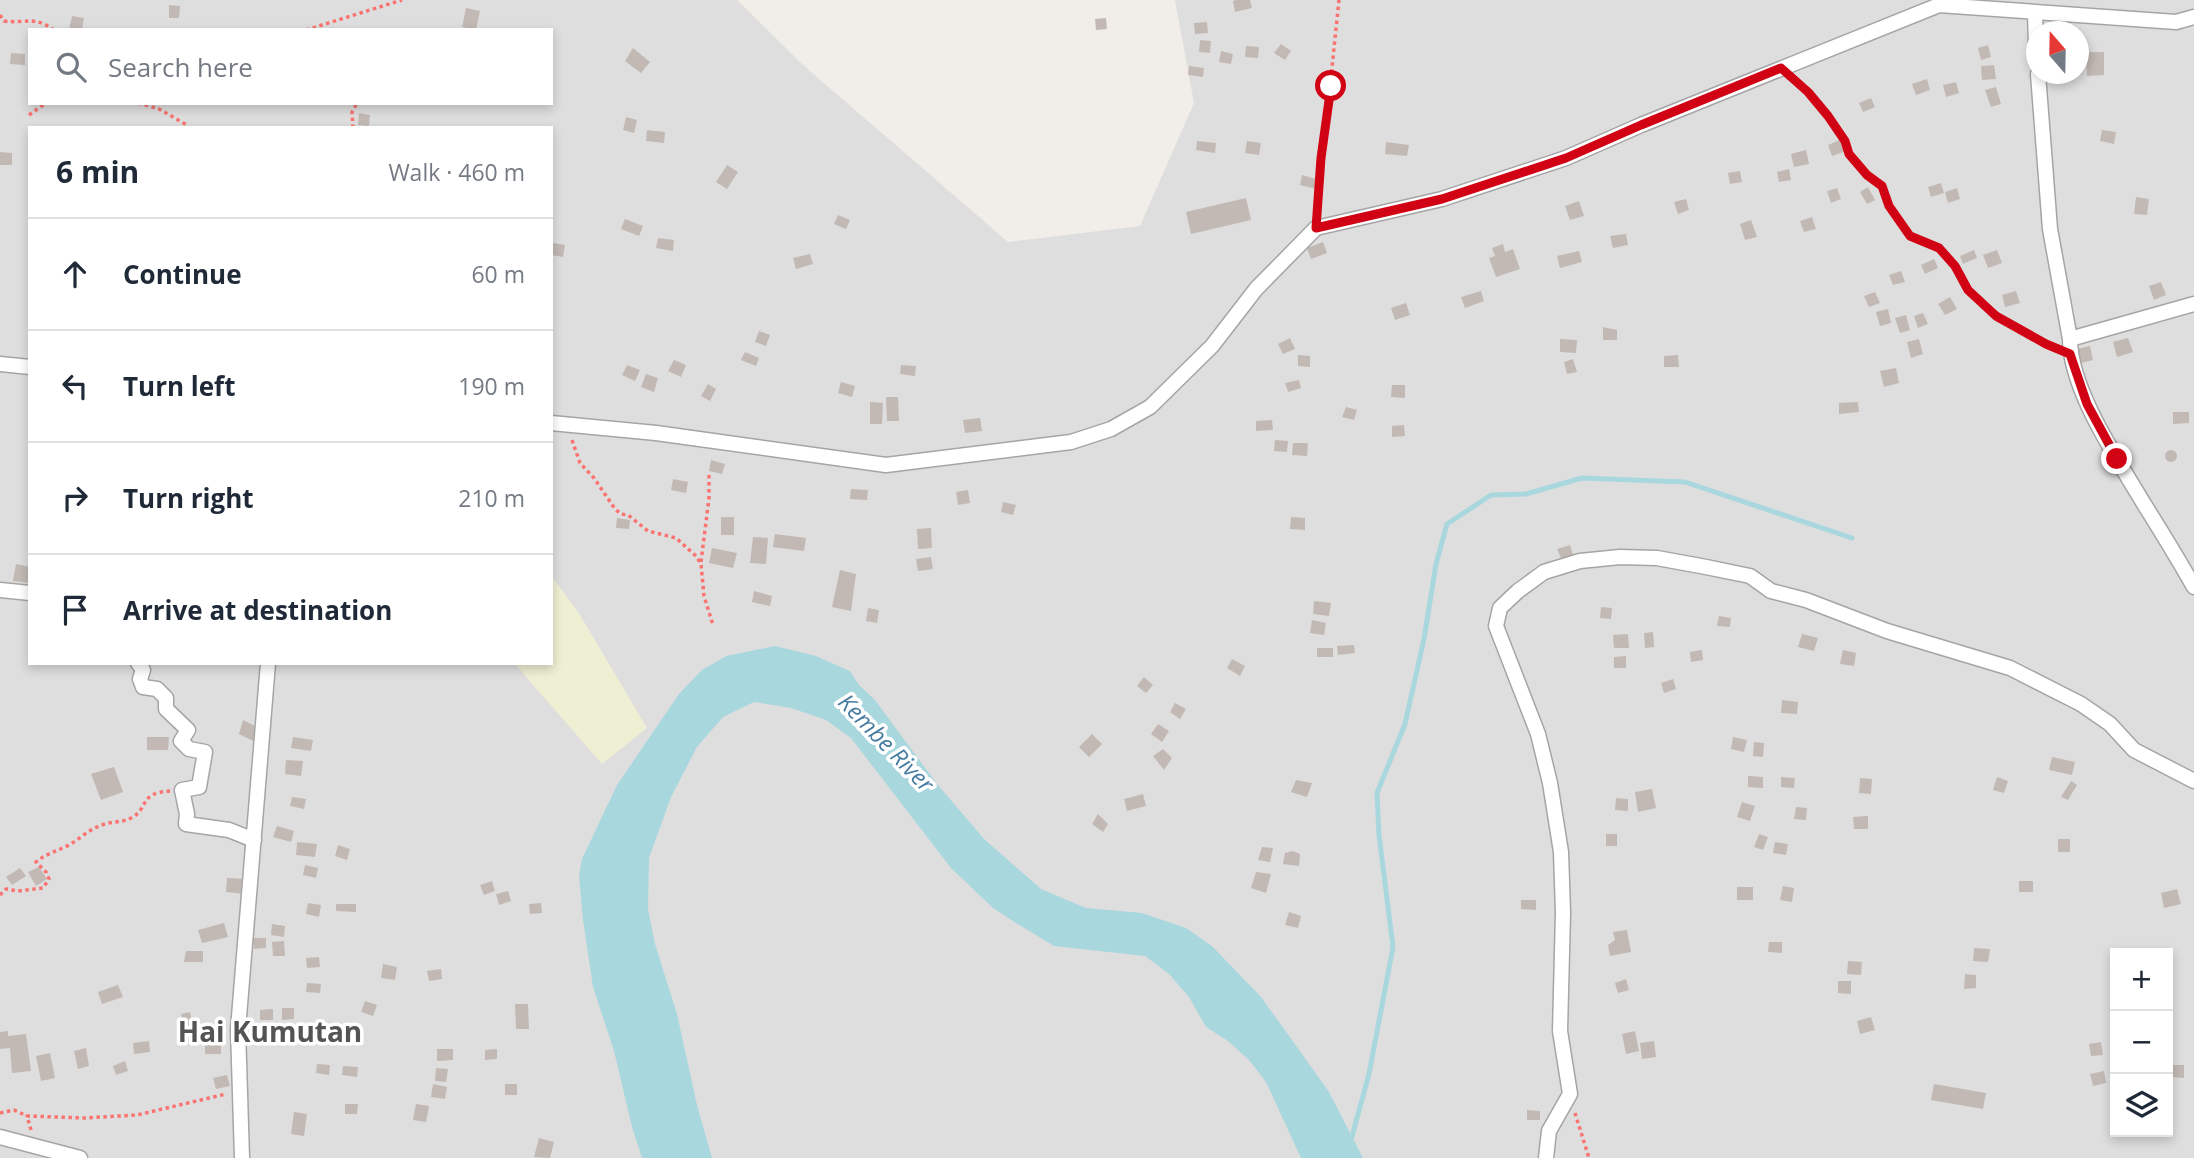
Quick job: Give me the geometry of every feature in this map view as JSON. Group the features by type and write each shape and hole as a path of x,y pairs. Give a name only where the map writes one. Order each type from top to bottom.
{"street":[{"path":"553,423 656,433 886,465 1072,442 1111,429 1150,407 1212,346 1256,289 1316,228 1442,199 1566,158 1939,5 1989,4 2035,13 2176,22 2194,17"},
{"path":"2035,13 2035,21"},
{"path":"2039,84 2050,229 2070,339 2070,354 2087,404 2194,587"},
{"path":"2070,339 2194,304"},
{"path":"0,364 28,367"},
{"path":"1546,1158 1549,1131 1570,1094 1560,1031 1563,912 1561,852 1550,783 1538,734 1496,626 1500,608 1544,572 1580,561 1620,557 1657,558 1750,576 1771,591 1806,600 1887,631 2011,668 2081,704 2110,724 2134,750 2194,781"},
{"path":"0,590 28,593"},
{"path":"139,665 143,670 140,679 144,687 157,689 166,698 166,709 188,730 181,741 189,749 205,752 199,787 182,790 187,814 186,824 229,830 254,841"},
{"path":"242,1158 238,1028 268,665"},
{"path":"0,1137 80,1158"}],"path":[{"path":"312,28 402,0"},
{"path":"1316,228 1339,0"},
{"path":"0,15 4,21 15,23 25,19 38,20 51,28"},
{"path":"1781,68 1808,92 1845,141 1849,154 1867,175 1882,186 1889,206 1910,236 1939,248 1955,266 1968,290 1996,316 2070,354"},
{"path":"29,115 43,105"},
{"path":"149,105 187,125"},
{"path":"353,126 352,112 356,105"},
{"path":"567,424 580,463 615,509 628,515 648,531 677,538 701,564"},
{"path":"709,474 710,491 701,564 704,596 713,625"},
{"path":"0,895 6,889 18,891 43,888 50,879 36,862 48,853 64,848 101,825 132,818 141,811 143,801 148,797 164,791 182,790"},
{"path":"27,1116 84,1118 137,1115 240,1091"},
{"path":"1570,1094 1589,1158"},
{"path":"0,1113 14,1110 27,1116 34,1146"}],"shaded area":[{"path":"0,0 737,0 803,65 1008,242 1140,226 1194,103 1175,0 2194,0 2194,1158 0,1158"}],"green space":[{"path":"553,578 580,615 647,728 602,764 516,665 553,665"}],"water":[{"name":"Kembe River","path":"775,646 816,656 850,671 859,685 875,700 937,784 984,839 1041,889 1086,908 1142,913 1186,928 1212,946 1261,997 1292,1040 1329,1092 1363,1158 1301,1158 1266,1082 1249,1060 1228,1041 1206,1027 1189,997 1169,974 1145,956 1054,946 993,908 951,868 851,738 826,720 791,708 754,702 723,717 697,747 671,797 649,858 648,909 655,944 677,1014 712,1158 642,1158 614,1051 593,987 579,876 582,859 617,785 679,694 702,670 726,656"}],"building":[{"path":"1250,0 1252,8 1235,12 1233,1"},
{"path":"169,5 180,6 179,18 169,18"},
{"path":"466,8 480,11 476,28 462,27"},
{"path":"72,16 84,18 82,28 69,28"},
{"path":"1106,18 1107,29 1096,30 1095,19"},
{"path":"1207,22 1208,33 1195,34 1194,23"},
{"path":"1200,40 1211,41 1210,53 1199,52"},
{"path":"1281,44 1291,51 1285,60 1274,53"},
{"path":"1988,45 1991,57 1981,60 1978,48"},
{"path":"1246,46 1259,47 1258,58 1245,57"},
{"path":"633,48 650,62 641,73 625,61"},
{"path":"1221,51 1233,54 1231,64 1219,62"},
{"path":"2089,52 2104,52 2104,75 2089,76"},
{"path":"11,53 25,54 25,65 10,64"},
{"path":"1994,65 1996,79 1982,80 1981,66"},
{"path":"1189,66 1204,68 1203,77 1188,75"},
{"path":"1927,79 1930,90 1916,95 1912,84"},
{"path":"1956,82 1959,93 1946,97 1943,85"},
{"path":"1996,87 2001,104 1991,107 1985,90"},
{"path":"1871,98 1875,107 1863,112 1859,103"},
{"path":"359,113 370,115 369,126 358,125"},
{"path":"626,117 637,120 634,133 623,130"},
{"path":"647,130 665,132 664,143 646,141"},
{"path":"2102,130 2116,132 2114,144 2100,141"},
{"path":"1842,139 1846,151 1832,156 1828,145"},
{"path":"1197,141 1216,143 1215,153 1196,150"},
{"path":"1247,141 1261,143 1259,155 1245,153"},
{"path":"1386,142 1409,145 1407,156 1385,154"},
{"path":"1806,150 1809,164 1794,167 1791,154"},
{"path":"0,152 12,153 12,165 0,165"},
{"path":"727,165 738,172 727,189 716,182"},
{"path":"1789,169 1791,180 1779,182 1777,172"},
{"path":"1740,171 1742,182 1730,184 1728,173"},
{"path":"1302,175 1319,180 1317,189 1300,185"},
{"path":"1941,183 1944,193 1931,197 1928,187"},
{"path":"1868,187 1875,200 1867,204 1860,192"},
{"path":"1837,188 1841,199 1831,203 1827,191"},
{"path":"1957,188 1960,199 1948,203 1945,192"},
{"path":"2136,197 2149,199 2147,215 2134,214"},
{"path":"1246,198 1251,220 1191,234 1186,212"},
{"path":"1686,199 1689,210 1678,214 1674,202"},
{"path":"1579,201 1584,216 1570,220 1565,206"},
{"path":"838,215 850,220 846,229 834,224"},
{"path":"1812,217 1816,229 1804,232 1800,221"},
{"path":"625,219 643,226 639,236 621,229"},
{"path":"1751,220 1757,237 1745,240 1740,224"},
{"path":"1626,234 1628,245 1613,248 1610,236"},
{"path":"658,238 674,240 673,251 656,248"},
{"path":"1323,242 1327,253 1311,259 1307,248"},
{"path":"553,243 565,245 563,257 553,255"},
{"path":"1503,244 1505,252 1513,249 1520,269 1496,277 1489,258 1495,256 1492,248"},
{"path":"1974,250 1977,258 1963,264 1960,256"},
{"path":"1997,250 2002,263 1988,268 1983,255"},
{"path":"1579,251 1582,262 1560,268 1557,256"},
{"path":"810,254 813,264 796,269 793,258"},
{"path":"1934,259 1938,268 1925,274 1921,265"},
{"path":"1901,271 1905,282 1893,285 1889,275"},
{"path":"2161,282 2166,295 2154,300 2149,286"},
{"path":"1481,291 1484,301 1465,308 1461,297"},
{"path":"2016,291 2020,303 2005,307 2002,295"},
{"path":"1875,292 1880,303 1869,307 1864,296"},
{"path":"1950,297 1957,309 1945,315 1938,304"},
{"path":"1406,303 1410,315 1395,320 1391,308"},
{"path":"1888,309 1891,323 1880,326 1876,312"},
{"path":"1923,313 1928,324 1918,328 1914,316"},
{"path":"1906,315 1910,330 1900,333 1895,318"},
{"path":"1603,327 1617,330 1617,340 1603,340"},
{"path":"759,331 770,335 766,346 755,342"},
{"path":"1290,338 1295,349 1283,354 1278,344"},
{"path":"2128,338 2133,352 2117,357 2113,342"},
{"path":"1560,339 1577,340 1576,353 1560,352"},
{"path":"1919,339 1923,354 1911,358 1907,342"},
{"path":"2090,346 2093,360 2077,364 2073,350"},
{"path":"745,352 759,358 756,366 741,360"},
{"path":"1298,355 1310,356 1310,367 1298,366"},
{"path":"1678,355 1679,367 1664,367 1664,356"},
{"path":"1573,359 1577,372 1567,374 1564,362"},
{"path":"674,360 686,365 681,377 668,371"},
{"path":"627,365 640,370 635,381 622,375"},
{"path":"901,365 916,366 915,376 900,374"},
{"path":"1896,368 1899,383 1884,387 1880,371"},
{"path":"646,374 658,378 654,392 641,387"},
{"path":"1299,380 1301,388 1288,392 1285,383"},
{"path":"841,382 855,386 852,397 838,393"},
{"path":"708,384 716,389 710,401 701,396"},
{"path":"1392,385 1405,385 1405,398 1391,397"},
{"path":"886,397 898,397 899,421 887,421"},
{"path":"870,402 883,403 882,424 870,424"},
{"path":"1858,402 1859,412 1839,414 1839,403"},
{"path":"1346,407 1357,410 1354,420 1342,417"},
{"path":"2173,412 2189,412 2189,423 2173,424"},
{"path":"980,418 982,431 965,433 963,420"},
{"path":"1272,420 1273,430 1256,431 1256,421"},
{"path":"1404,425 1405,436 1392,437 1392,426"},
{"path":"1275,440 1288,441 1287,452 1274,451"},
{"path":"1293,443 1308,443 1307,456 1292,455"},
{"path":"2171,450 2177,456 2171,462 2165,456"},
{"path":"711,460 725,464 722,474 709,471"},
{"path":"673,479 688,482 686,493 671,490"},
{"path":"851,489 868,490 867,500 850,499"},
{"path":"968,490 970,503 958,505 956,492"},
{"path":"1003,502 1016,505 1013,515 1001,512"},
{"path":"721,517 734,517 734,535 721,535"},
{"path":"1291,517 1305,518 1305,530 1290,529"},
{"path":"617,518 630,520 629,529 616,528"},
{"path":"931,528 932,548 918,549 917,529"},
{"path":"775,534 806,538 804,551 773,547"},
{"path":"753,537 768,538 766,564 750,563"},
{"path":"1570,545 1573,555 1561,558 1557,549"},
{"path":"712,548 737,553 733,568 709,563"},
{"path":"931,557 933,569 918,571 916,559"},
{"path":"16,564 28,567 28,583 13,581"},
{"path":"840,570 856,574 851,611 832,607"},
{"path":"754,591 772,596 770,606 752,602"},
{"path":"1314,601 1331,603 1329,616 1313,614"},
{"path":"1601,607 1612,608 1611,619 1600,618"},
{"path":"868,608 879,610 877,623 866,621"},
{"path":"1719,616 1731,618 1730,627 1717,626"},
{"path":"1312,620 1326,623 1324,635 1310,633"},
{"path":"1653,632 1654,647 1645,648 1644,633"},
{"path":"1628,634 1629,648 1614,648 1613,635"},
{"path":"1802,634 1818,638 1814,651 1798,647"},
{"path":"1354,645 1355,653 1338,655 1337,646"},
{"path":"1317,648 1333,648 1333,657 1317,657"},
{"path":"1702,650 1703,660 1691,662 1690,652"},
{"path":"1843,650 1856,653 1854,666 1840,664"},
{"path":"1626,656 1626,668 1614,668 1614,657"},
{"path":"1232,659 1245,666 1240,676 1227,668"},
{"path":"1144,677 1153,685 1146,693 1137,686"},
{"path":"1673,679 1676,689 1664,693 1661,683"},
{"path":"1782,700 1798,702 1797,714 1781,713"},
{"path":"1175,703 1186,709 1180,719 1170,712"},
{"path":"243,720 261,729 257,743 239,734"},
{"path":"1158,724 1169,731 1162,742 1151,734"},
{"path":"1092,734 1102,744 1089,757 1079,747"},
{"path":"147,737 169,737 168,750 147,750"},
{"path":"293,737 313,740 311,751 291,748"},
{"path":"1733,737 1747,740 1744,752 1731,749"},
{"path":"1754,742 1764,743 1763,757 1753,756"},
{"path":"1163,749 1172,758 1164,770 1153,756"},
{"path":"2052,757 2075,762 2072,775 2049,770"},
{"path":"286,760 303,761 301,776 285,774"},
{"path":"114,767 123,792 101,800 91,774"},
{"path":"1748,776 1763,777 1763,788 1748,787"},
{"path":"1781,777 1795,778 1794,788 1781,787"},
{"path":"1997,777 2008,781 2004,793 1993,790"},
{"path":"1860,778 1872,779 1871,794 1859,793"},
{"path":"1296,780 1312,783 1307,797 1291,792"},
{"path":"2071,781 2077,785 2068,800 2061,797"},
{"path":"1652,789 1656,808 1638,812 1635,792"},
{"path":"1143,794 1146,806 1127,811 1124,799"},
{"path":"292,797 306,799 304,809 290,806"},
{"path":"1616,798 1628,799 1628,811 1615,810"},
{"path":"1742,802 1755,806 1750,821 1737,817"},
{"path":"1796,807 1807,808 1806,820 1794,819"},
{"path":"1098,814 1108,824 1103,832 1092,824"},
{"path":"1868,816 1868,829 1854,829 1853,817"},
{"path":"277,826 294,831 291,842 273,837"},
{"path":"1606,834 1617,834 1617,846 1606,846"},
{"path":"1759,834 1768,837 1763,850 1754,847"},
{"path":"2058,839 2070,839 2070,852 2058,852"},
{"path":"297,842 317,844 315,857 296,855"},
{"path":"1775,842 1788,844 1786,855 1773,853"},
{"path":"338,845 350,849 347,860 335,856"},
{"path":"1262,847 1273,848 1270,862 1258,860"},
{"path":"1293,851 1300,854 1299,866 1283,864 1285,853"},
{"path":"305,865 318,868 316,878 303,875"},
{"path":"39,867 47,879 36,886 28,872"},
{"path":"20,868 26,876 12,885 6,877"},
{"path":"1256,872 1271,874 1266,893 1251,888"},
{"path":"227,878 245,879 245,894 226,892"},
{"path":"492,881 495,891 484,895 480,885"},
{"path":"2019,881 2033,881 2033,892 2019,892"},
{"path":"1783,886 1794,888 1792,902 1780,900"},
{"path":"1737,887 1753,887 1753,900 1737,900"},
{"path":"2177,889 2181,904 2164,908 2161,893"},
{"path":"508,891 511,901 499,905 496,894"},
{"path":"1521,900 1536,900 1536,910 1521,909"},
{"path":"308,903 321,905 319,917 306,914"},
{"path":"541,903 542,913 530,914 529,904"},
{"path":"336,904 356,904 356,912 336,911"},
{"path":"1289,912 1301,916 1298,928 1285,925"},
{"path":"224,923 228,937 202,943 198,930"},
{"path":"272,924 285,926 284,937 271,935"},
{"path":"1627,930 1631,952 1610,956 1608,945 1615,940 1613,932"},
{"path":"253,938 266,938 266,948 254,949"},
{"path":"284,941 285,956 273,956 272,942"},
{"path":"1769,942 1782,942 1782,953 1768,952"},
{"path":"1974,948 1990,949 1988,962 1973,961"},
{"path":"186,951 203,951 203,962 184,962"},
{"path":"319,957 320,967 307,968 306,958"},
{"path":"1848,961 1862,962 1861,975 1847,974"},
{"path":"383,964 397,967 395,980 381,978"},
{"path":"441,969 442,979 429,981 427,971"},
{"path":"1965,974 1976,975 1976,988 1964,989"},
{"path":"1626,979 1629,990 1618,993 1615,983"},
{"path":"1838,981 1851,981 1851,994 1838,993"},
{"path":"307,983 321,984 320,993 306,992"},
{"path":"118,985 123,997 102,1004 98,992"},
{"path":"365,1001 377,1005 373,1016 361,1012"},
{"path":"515,1004 528,1004 529,1029 516,1029"},
{"path":"282,1008 294,1008 294,1019 282,1020"},
{"path":"273,1009 273,1020 260,1020 260,1010"},
{"path":"190,1012 193,1025 184,1028 181,1014"},
{"path":"1871,1017 1875,1030 1860,1034 1857,1021"},
{"path":"8,1031 8,1036 26,1034 31,1071 12,1073 10,1048 0,1049 0,1032"},
{"path":"1635,1031 1639,1051 1626,1054 1622,1034"},
{"path":"149,1041 150,1052 134,1054 133,1043"},
{"path":"1654,1041 1656,1057 1642,1059 1640,1043"},
{"path":"2101,1042 2103,1055 2091,1056 2089,1044"},
{"path":"205,1044 221,1044 221,1054 205,1054"},
{"path":"86,1048 89,1066 78,1069 74,1051"},
{"path":"437,1049 453,1049 453,1060 437,1061"},
{"path":"497,1049 497,1059 485,1060 485,1050"},
{"path":"50,1053 55,1078 41,1081 36,1056"},
{"path":"125,1061 128,1071 116,1075 113,1066"},
{"path":"317,1064 330,1065 329,1075 316,1073"},
{"path":"2173,1065 2184,1065 2184,1078 2173,1077"},
{"path":"343,1066 358,1067 357,1077 342,1075"},
{"path":"436,1068 448,1069 446,1082 435,1081"},
{"path":"2104,1071 2106,1083 2093,1086 2090,1074"},
{"path":"227,1075 230,1086 216,1089 213,1078"},
{"path":"433,1084 447,1087 445,1099 431,1097"},
{"path":"505,1084 517,1084 517,1095 505,1095"},
{"path":"1934,1084 1986,1093 1983,1109 1931,1100"},
{"path":"345,1104 358,1104 357,1114 345,1114"},
{"path":"416,1104 429,1106 426,1122 413,1120"},
{"path":"1527,1110 1540,1111 1540,1120 1527,1120"},
{"path":"294,1112 307,1114 304,1136 291,1134"},
{"path":"539,1138 554,1142 550,1158 534,1157"}],"waterway":[{"path":"1351,1140 1369,1074 1393,947 1379,835 1377,793 1405,724 1424,639 1436,564 1447,524 1491,495 1526,494 1582,478 1685,482 1852,538"}],"district":[{"name":"Hai Kumutan","path":"270,1032"}],"route":[{"path":"1331,86 1321,158 1316,228 1442,199 1566,158 1781,68 1808,92 1845,141 1849,154 1867,175 1882,186 1889,206 1910,236 1939,248 1955,266 1968,290 1996,316 2070,354 2087,404 2117,459"}]}
